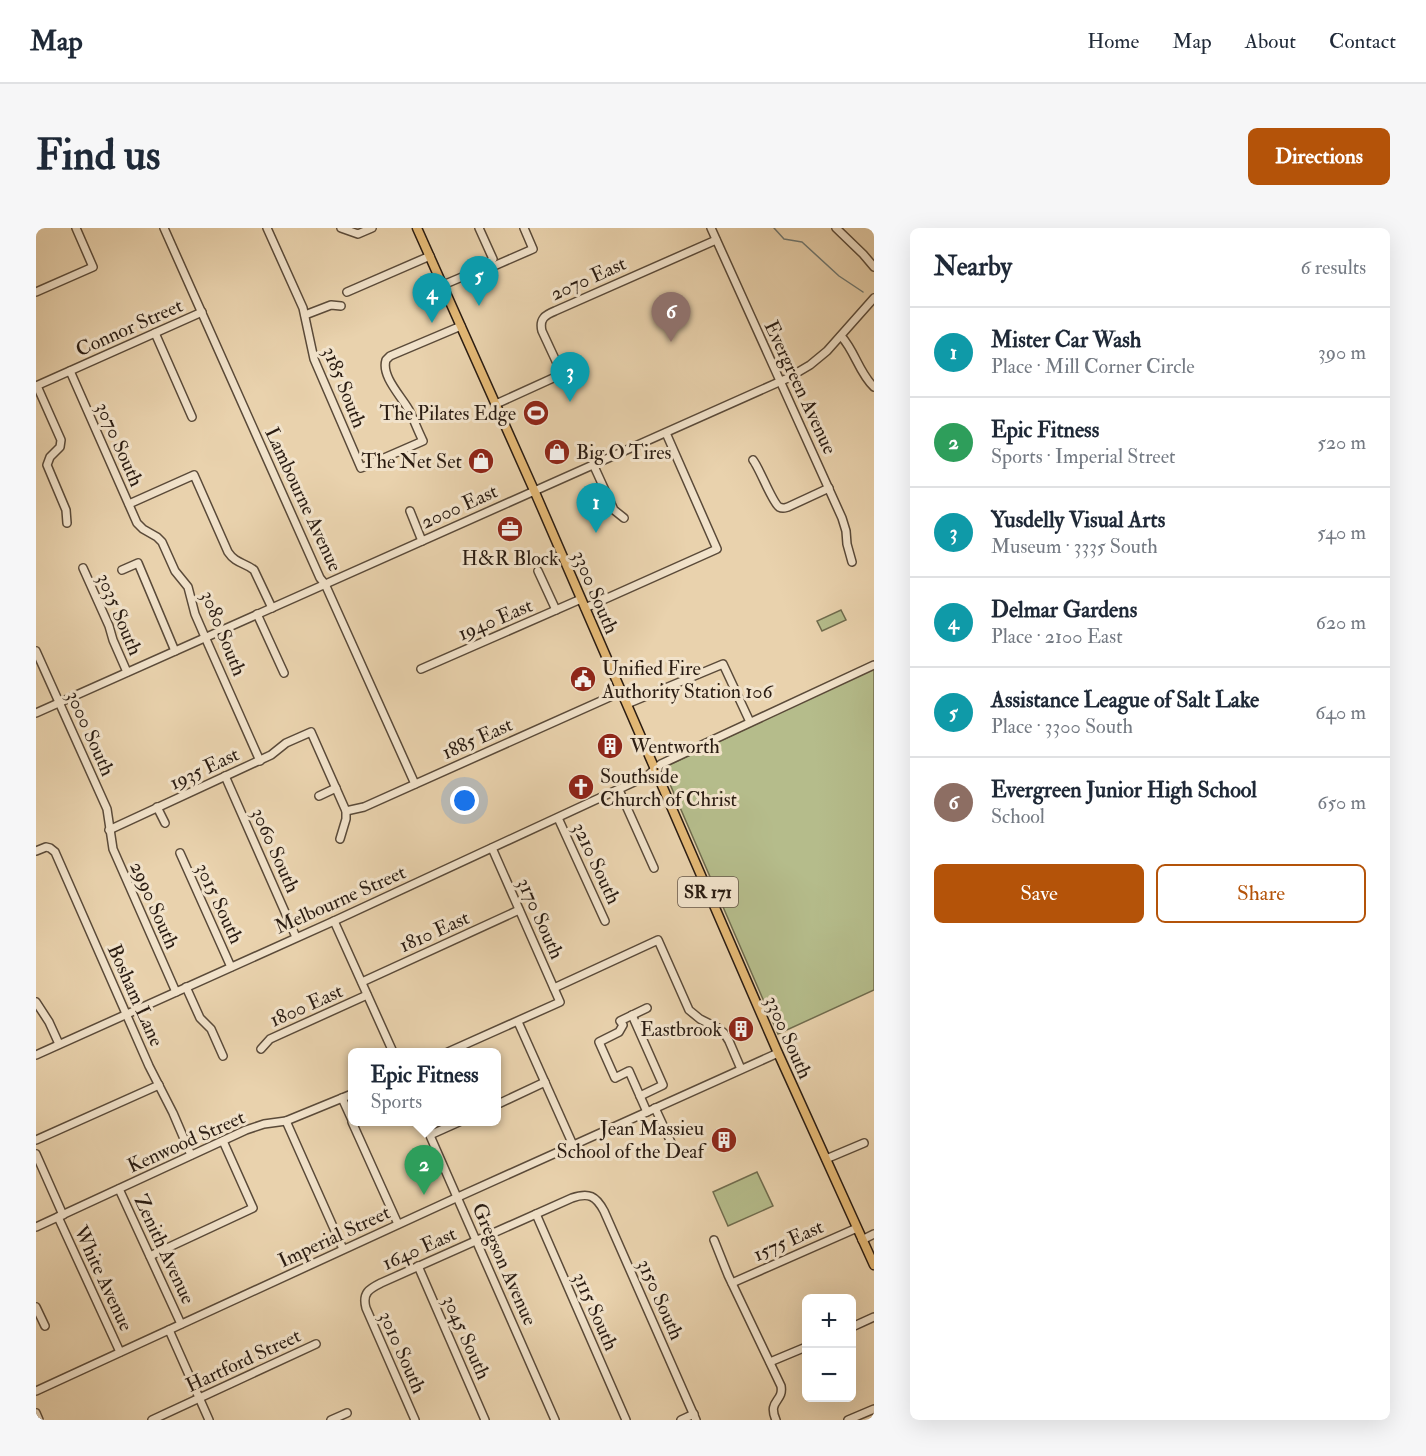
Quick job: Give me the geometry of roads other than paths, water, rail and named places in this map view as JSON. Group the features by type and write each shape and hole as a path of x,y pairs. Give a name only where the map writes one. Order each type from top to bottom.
{"main road":[{"name":"3300 South","path":"417,228 534,490 778,1053 874,1265"}],"street":[{"path":"36,292 93,267 76,228"},
{"name":"Lambourne Avenue","path":"164,228 415,784"},
{"name":"3185 South","path":"267,228 303,308 314,359 361,468 423,441 410,411 394,389 385,368 386,360 390,356 461,326"},
{"path":"340,228 358,234 372,228"},
{"path":"479,228 492,259 481,269"},
{"path":"443,285 533,249 524,228"},
{"name":"Evergreen Avenue","path":"711,228 829,488 845,526 852,562"},
{"path":"836,228 874,267"},
{"name":"2070 East","path":"562,374 542,331 542,321 548,314 716,240"},
{"path":"347,292 430,256"},
{"name":"2000 East","path":"36,713 795,374 816,360 841,336 874,298"},
{"path":"305,315 331,305 341,306"},
{"name":"Connor Street","path":"36,386 202,312"},
{"path":"154,333 192,417"},
{"path":"841,336 849,345 864,375 874,387"},
{"name":"3070 South","path":"70,371 137,523 142,529"},
{"path":"496,404 562,374 568,387"},
{"path":"36,386 61,440 60,447 50,457 47,465 66,510 67,523"},
{"name":"1940 East","path":"421,669 556,610 583,604 717,549 666,433"},
{"path":"753,459 772,498 780,508 784,509 829,488"},
{"path":"593,464 614,510 624,518"},
{"path":"129,504 194,475 228,552 236,562 254,570 272,608"},
{"path":"410,511 422,541"},
{"name":"3080 South","path":"142,529 162,542 175,571 188,587 195,614 260,760"},
{"path":"122,570 138,563 175,651"},
{"name":"3035 South","path":"83,568 127,672"},
{"path":"538,571 556,610"},
{"path":"258,614 284,674"},
{"name":"3000 South","path":"36,651 107,809 109,830"},
{"path":"627,705 723,664 750,722"},
{"name":"Melbourne Street","path":"36,1054 619,790 647,777 661,764 874,665"},
{"name":"1885 East","path":"346,811 364,807 621,692"},
{"name":"1935 East","path":"109,830 271,755 286,743 311,732 336,788"},
{"name":"3060 South","path":"225,776 296,937"},
{"path":"319,796 336,788 346,811 340,839"},
{"path":"619,790 654,868"},
{"path":"157,807 165,822"},
{"name":"3210 South","path":"558,818 605,921"},
{"name":"2990 South","path":"109,830 113,849 176,992"},
{"name":"Bosham Lane","path":"36,851 46,847 55,852 191,1155"},
{"name":"3170 South","path":"492,848 560,1002 518,1022"},
{"name":"3015 South","path":"180,854 231,967"},
{"name":"1810 East","path":"362,982 519,910"},
{"path":"334,921 391,1048"},
{"path":"554,988 658,940 689,1010 724,1033 741,1069"},
{"path":"186,987 200,1018 211,1029 223,1056"},
{"name":"1800 East","path":"261,1048 270,1039 367,995"},
{"path":"36,1002 59,1044"},
{"path":"647,1008 620,1021 622,1025 620,1032 598,1042 615,1078 629,1071 647,1112"},
{"path":"632,1016 663,1085 640,1096"},
{"path":"459,1048 518,1022 573,1145"},
{"name":"Imperial Street","path":"36,1391 343,1249 778,1053"},
{"path":"501,1103 545,1082"},
{"path":"36,1140 159,1085"},
{"name":"Kenwood Street","path":"36,1227 256,1126 286,1121 348,1096"},
{"path":"342,1098 348,1112"},
{"path":"655,1108 675,1151"},
{"path":"286,1121 343,1249"},
{"path":"354,1126 398,1224"},
{"name":"Gregson Avenue","path":"426,1126 555,1420"},
{"path":"430,1135 450,1126"},
{"path":"150,1256 253,1208 223,1141"},
{"path":"826,1160 864,1143"},
{"name":"White Avenue","path":"36,1154 120,1352"},
{"name":"Zenith Avenue","path":"119,1189 181,1324"},
{"name":"1640 East","path":"365,1296 377,1285 418,1266 575,1197 591,1196"},
{"name":"3150 South","path":"591,1196 598,1201 604,1211 695,1417"},
{"name":"3115 South","path":"536,1214 626,1420"},
{"name":"1575 East","path":"732,1283 857,1228"},
{"path":"862,1240 874,1234"},
{"path":"714,1240 782,1389 773,1407 776,1420"},
{"name":"3045 South","path":"418,1266 485,1420"},
{"name":"3010 South","path":"365,1296 366,1308 415,1420"},
{"path":"36,1307 45,1326"},
{"path":"856,1325 874,1317"},
{"name":"Zenith Avenue","path":"169,1329 209,1420"},
{"name":"Hartford Street","path":"152,1420 316,1344"},
{"path":"770,1362 805,1348"},
{"path":"848,1420 874,1409"},
{"path":"36,1413 39,1420"},
{"path":"331,1420 346,1413"},
{"path":"681,1420 695,1417"}],"waterway":[{"path":"774,228 784,239 802,242 839,276 863,292"}],"place":[{"name":"Assistance League of Salt Lake","path":"479,306"},
{"name":"Delmar Gardens","path":"432,323"},
{"name":"Evergreen Junior High School","path":"671,342"},
{"name":"Yusdelly Visual Arts","path":"570,402"},
{"name":"The Pilates Edge","path":"536,413"},
{"name":"Big O Tires","path":"557,452"},
{"name":"The Net Set","path":"481,461"},
{"name":"H&R Block","path":"510,529"},
{"name":"Mister Car Wash","path":"596,533"},
{"name":"Unified Fire Authority Station 106","path":"583,679"},
{"name":"Wentworth","path":"610,746"},
{"name":"Southside Church of Christ","path":"581,787"},
{"name":"Eastbrook","path":"741,1029"},
{"name":"Jean Massieu School of the Deaf","path":"724,1140"},
{"name":"Epic Fitness","path":"424,1195"}]}
